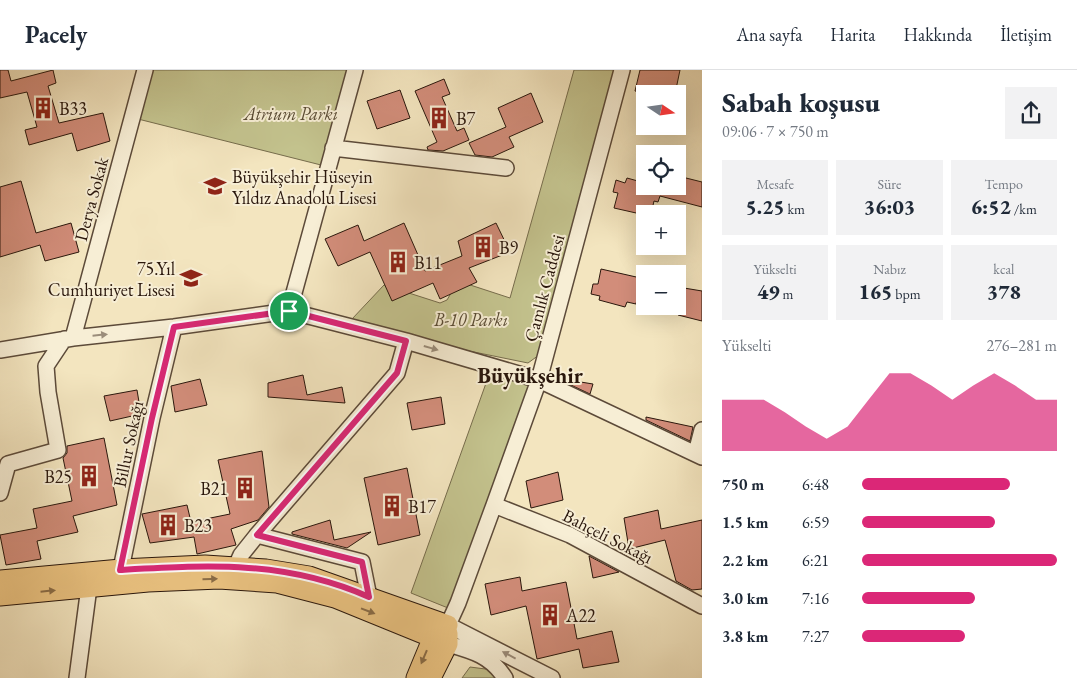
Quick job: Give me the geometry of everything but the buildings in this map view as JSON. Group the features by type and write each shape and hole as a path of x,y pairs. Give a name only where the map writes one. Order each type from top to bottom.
{"main road":[{"path":"0,580 205,565 275,570 310,576 369,597 443,635"},
{"path":"0,596 148,582 219,579 277,583 334,598 443,635"},
{"path":"416,678 443,635"},
{"path":"431,678 443,635"}],"street":[{"name":"Derya Sokak","path":"0,493 8,464 58,450 48,392 46,366 69,338 145,70"},
{"path":"289,311 355,70"},
{"name":"Çamlık Caddesi","path":"443,635 458,603 539,380 622,70"},
{"path":"334,148 506,168"},
{"path":"0,350 69,338 174,327 289,311 406,341 539,380 699,455 702,430"},
{"name":"Billur Sokağı","path":"120,570 152,418 174,327"},
{"path":"236,566 241,555 257,535 397,373 406,341"},
{"name":"Bahçeli Sokağı","path":"494,505 570,535 702,606"},
{"path":"257,535 362,562 369,597"},
{"path":"77,678 89,587"},
{"path":"443,635 485,657 497,666 505,678"},
{"path":"443,635 552,678"}],"green space":[{"name":"Atrium Parkı","path":"149,70 348,70 321,165 138,119"},
{"name":"B-10 Parkı","path":"574,70 615,70 539,355 528,363 469,351 352,319 384,285 440,303 447,300 458,281 510,298"},
{"path":"490,372 534,387 448,608 411,593"},
{"path":"470,667 493,670 498,678 462,678"}],"place":[{"name":"B33","path":"43,108"},
{"name":"B7","path":"439,118"},
{"name":"Büyükşehir Hüseyin Yıldız Anadolu Lisesi","path":"215,186"},
{"name":"B9","path":"483,247"},
{"name":"B11","path":"398,262"},
{"name":"75.Yıl Cumhuriyet Lisesi","path":"191,278"},
{"name":"B25","path":"89,476"},
{"name":"B21","path":"245,488"},
{"name":"B17","path":"392,506"},
{"name":"B23","path":"168,525"},
{"name":"A22","path":"550,615"}],"district":[{"name":"Büyükşehir","path":"530,375"}],"route":[{"path":"289,311 406,341 397,373 257,535 362,562 369,597 357,591 310,576 266,569 205,565 120,570 152,418 174,327 289,311"}]}
